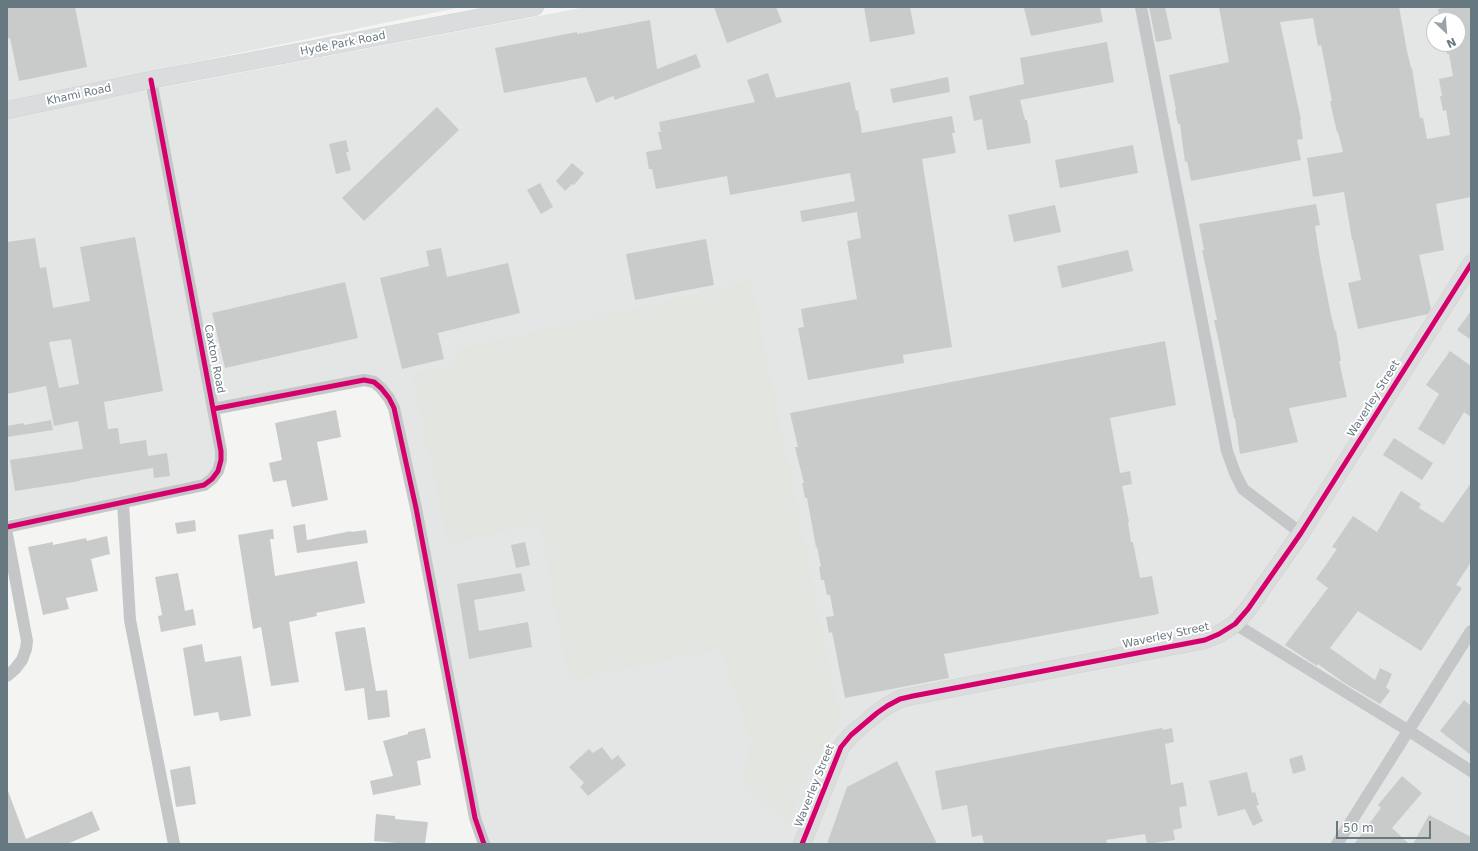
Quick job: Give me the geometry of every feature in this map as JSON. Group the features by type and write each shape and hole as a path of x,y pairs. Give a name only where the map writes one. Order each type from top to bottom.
{"street":[{"name":"Hyde Park Road","path":"151,80 500,11 535,7"},
{"path":"1141,7 1227,451 1243,489 1301,533"},
{"name":"Khami Road","path":"7,110 151,80"},
{"name":"Caxton Road","path":"7,527 204,485 212,479 218,471 221,460 221,451 151,80"},
{"name":"Waverley Street","path":"802,844 841,747 851,735 886,706 900,699 913,696 1205,640 1219,634 1235,624 1248,609 1301,533 1471,264"},
{"path":"213,409 364,380 374,382 382,388 389,398 394,408 416,508 475,818 484,844"},
{"path":"123,502 130,620 174,844"},
{"path":"7,534 27,641 26,650 22,660 7,676"},
{"path":"1235,624 1409,730 1471,771"},
{"path":"1337,844 1471,631"}],"shaded area":[{"path":"7,7 462,7 7,101"},
{"path":"586,7 1471,7 1471,844 489,844 479,816 397,408 372,377 210,407 219,460 202,483 7,520 7,117"},
{"path":"751,281 841,725 823,746 802,784 788,821 742,786 751,740 720,649 569,680 540,524 448,543 412,373 457,364 454,351"}],"building":[{"path":"7,7 75,7 87,67 19,81 10,38 7,39"},
{"path":"714,7 776,7 782,22 727,43"},
{"path":"864,7 910,7 915,34 870,42"},
{"path":"1100,7 1103,22 1031,36 1024,8"},
{"path":"1149,7 1165,7 1172,39 1156,42"},
{"path":"1219,7 1399,7 1407,51 1412,68 1420,118 1423,118 1427,139 1450,135 1446,110 1443,111 1440,96 1442,96 1439,79 1453,76 1449,54 1447,54 1447,52 1466,52 1466,12 1439,12 1438,9 1448,7 1471,7 1471,197 1436,204 1444,250 1419,255 1431,309 1428,314 1358,329 1348,283 1361,280 1352,240 1344,192 1313,197 1307,158 1343,152 1330,101 1332,101 1321,45 1318,46 1313,18 1280,22 1301,120 1303,139 1297,140 1301,160 1191,181 1187,161 1185,162 1180,124 1178,124 1169,75 1229,62"},
{"path":"650,20 657,69 696,54 701,67 615,100 613,96 596,103 586,77 504,93 495,48"},
{"path":"1107,42 1114,82 1020,100 1025,120 1027,120 1031,143 987,150 982,119 974,121 969,96 1024,84 1020,58"},
{"path":"768,73 776,98 850,82 856,111 858,110 862,133 952,116 955,133 952,133 956,153 922,159 952,347 903,355 904,363 808,380 798,328 804,327 801,309 857,299 847,241 861,238 857,212 802,222 800,211 855,201 850,173 730,195 727,176 656,189 652,169 649,169 646,152 662,149 658,132 661,132 659,122 755,102 747,80"},
{"path":"948,77 950,92 893,103 890,89"},
{"path":"437,107 459,130 364,221 342,198"},
{"path":"346,140 349,152 346,152 351,170 336,174 329,144"},
{"path":"1133,145 1138,173 1060,188 1055,160"},
{"path":"572,163 584,173 574,185 572,184 565,191 556,181"},
{"path":"540,183 553,207 541,214 527,190"},
{"path":"1316,204 1320,225 1315,226 1320,259 1331,315 1336,331 1341,361 1339,361 1347,397 1289,408 1298,442 1240,454 1235,418 1214,320 1217,320 1202,250 1204,250 1199,224"},
{"path":"1055,205 1061,232 1014,242 1008,215"},
{"path":"135,237 163,391 104,402 108,429 118,428 120,444 146,440 148,456 167,453 170,476 154,478 153,468 15,491 10,460 83,449 78,421 54,426 46,386 7,394 7,242 35,238 40,268 46,267 53,308 90,301 80,247","holes":["71,339 79,384 59,388 49,342"]},
{"path":"706,239 714,285 635,300 626,254"},
{"path":"441,248 447,277 508,263 520,313 438,333 444,359 402,369 380,278 429,266 426,251"},
{"path":"1128,250 1133,271 1062,288 1057,266"},
{"path":"345,282 358,338 225,368 212,313"},
{"path":"1471,311 1471,340 1457,330"},
{"path":"1165,341 1176,405 1110,418 1120,473 1130,471 1132,484 1122,486 1131,542 1133,542 1140,578 1152,576 1159,614 944,654 949,678 845,698 832,632 829,633 826,617 834,616 830,595 827,595 824,580 821,580 819,567 821,566 807,498 805,498 802,483 804,483 795,447 798,447 790,413"},
{"path":"1450,351 1471,366 1471,417 1464,412 1444,445 1418,429 1439,394 1426,385"},
{"path":"336,410 341,437 317,442 328,500 292,507 286,480 273,482 269,463 282,460 275,423"},
{"path":"51,420 53,430 7,437 7,426 23,423 24,425"},
{"path":"1394,438 1433,463 1422,480 1383,455"},
{"path":"1471,483 1471,562 1456,585 1462,588 1421,651 1358,611 1330,648 1375,680 1380,668 1392,674 1386,687 1390,691 1380,704 1343,682 1318,664 1317,666 1285,645 1328,588 1316,579 1337,549 1332,547 1353,516 1377,532 1401,491 1421,504 1419,508 1443,523"},
{"path":"195,520 196,531 177,534 175,523"},
{"path":"305,524 307,540 351,531 366,530 368,543 297,553 293,526"},
{"path":"273,529 274,539 270,539 275,576 357,561 365,603 316,613 317,616 289,622 299,682 271,686 261,627 253,629 238,535"},
{"path":"107,536 110,554 91,559 98,591 66,598 69,609 43,615 28,547 53,542 53,545 86,538 87,541"},
{"path":"525,542 530,565 516,568 511,545"},
{"path":"178,573 185,611 193,609 196,625 161,632 158,616 162,615 155,577"},
{"path":"521,573 525,591 474,600 479,631 528,622 532,647 469,659 457,584"},
{"path":"365,627 376,691 387,690 390,717 368,720 364,688 345,691 335,632"},
{"path":"202,644 205,662 241,656 251,716 220,721 218,712 194,716 183,648"},
{"path":"1464,700 1471,706 1471,755 1440,731"},
{"path":"425,728 431,758 417,761 421,785 373,795 370,781 393,776 383,741 408,734 408,732"},
{"path":"1162,728 1163,730 1172,728 1174,742 1165,744 1171,785 1183,782 1187,806 1179,807 1182,828 1173,830 1175,840 1147,844 1145,834 1106,840 1107,844 984,844 982,835 972,837 967,805 942,810 935,771"},
{"path":"602,747 612,760 618,755 626,765 588,796 580,787 584,783 569,767 589,749 593,753"},
{"path":"1302,755 1306,770 1293,774 1289,759"},
{"path":"897,761 937,844 827,844 847,787"},
{"path":"190,766 196,804 176,807 170,770"},
{"path":"1247,772 1252,793 1255,792 1259,805 1256,806 1263,821 1253,826 1245,809 1218,816 1209,781"},
{"path":"1402,776 1422,793 1392,828 1409,844 1354,844 1381,808 1378,805"},
{"path":"7,791 26,839 92,811 100,830 67,844 7,844"},
{"path":"376,814 395,816 395,819 428,822 425,844 374,841"},
{"path":"1429,815 1471,837 1471,844 1413,844"}],"cycle path":[{"path":"7,527 204,485 212,479 218,471 221,460 221,451 151,80"},
{"path":"802,844 841,747 851,735 877,713 900,699 1205,640 1219,634 1235,624 1248,609 1301,533 1471,264"},
{"path":"213,409 364,380 374,382 389,398 394,408 416,508 475,818 484,844"}]}
